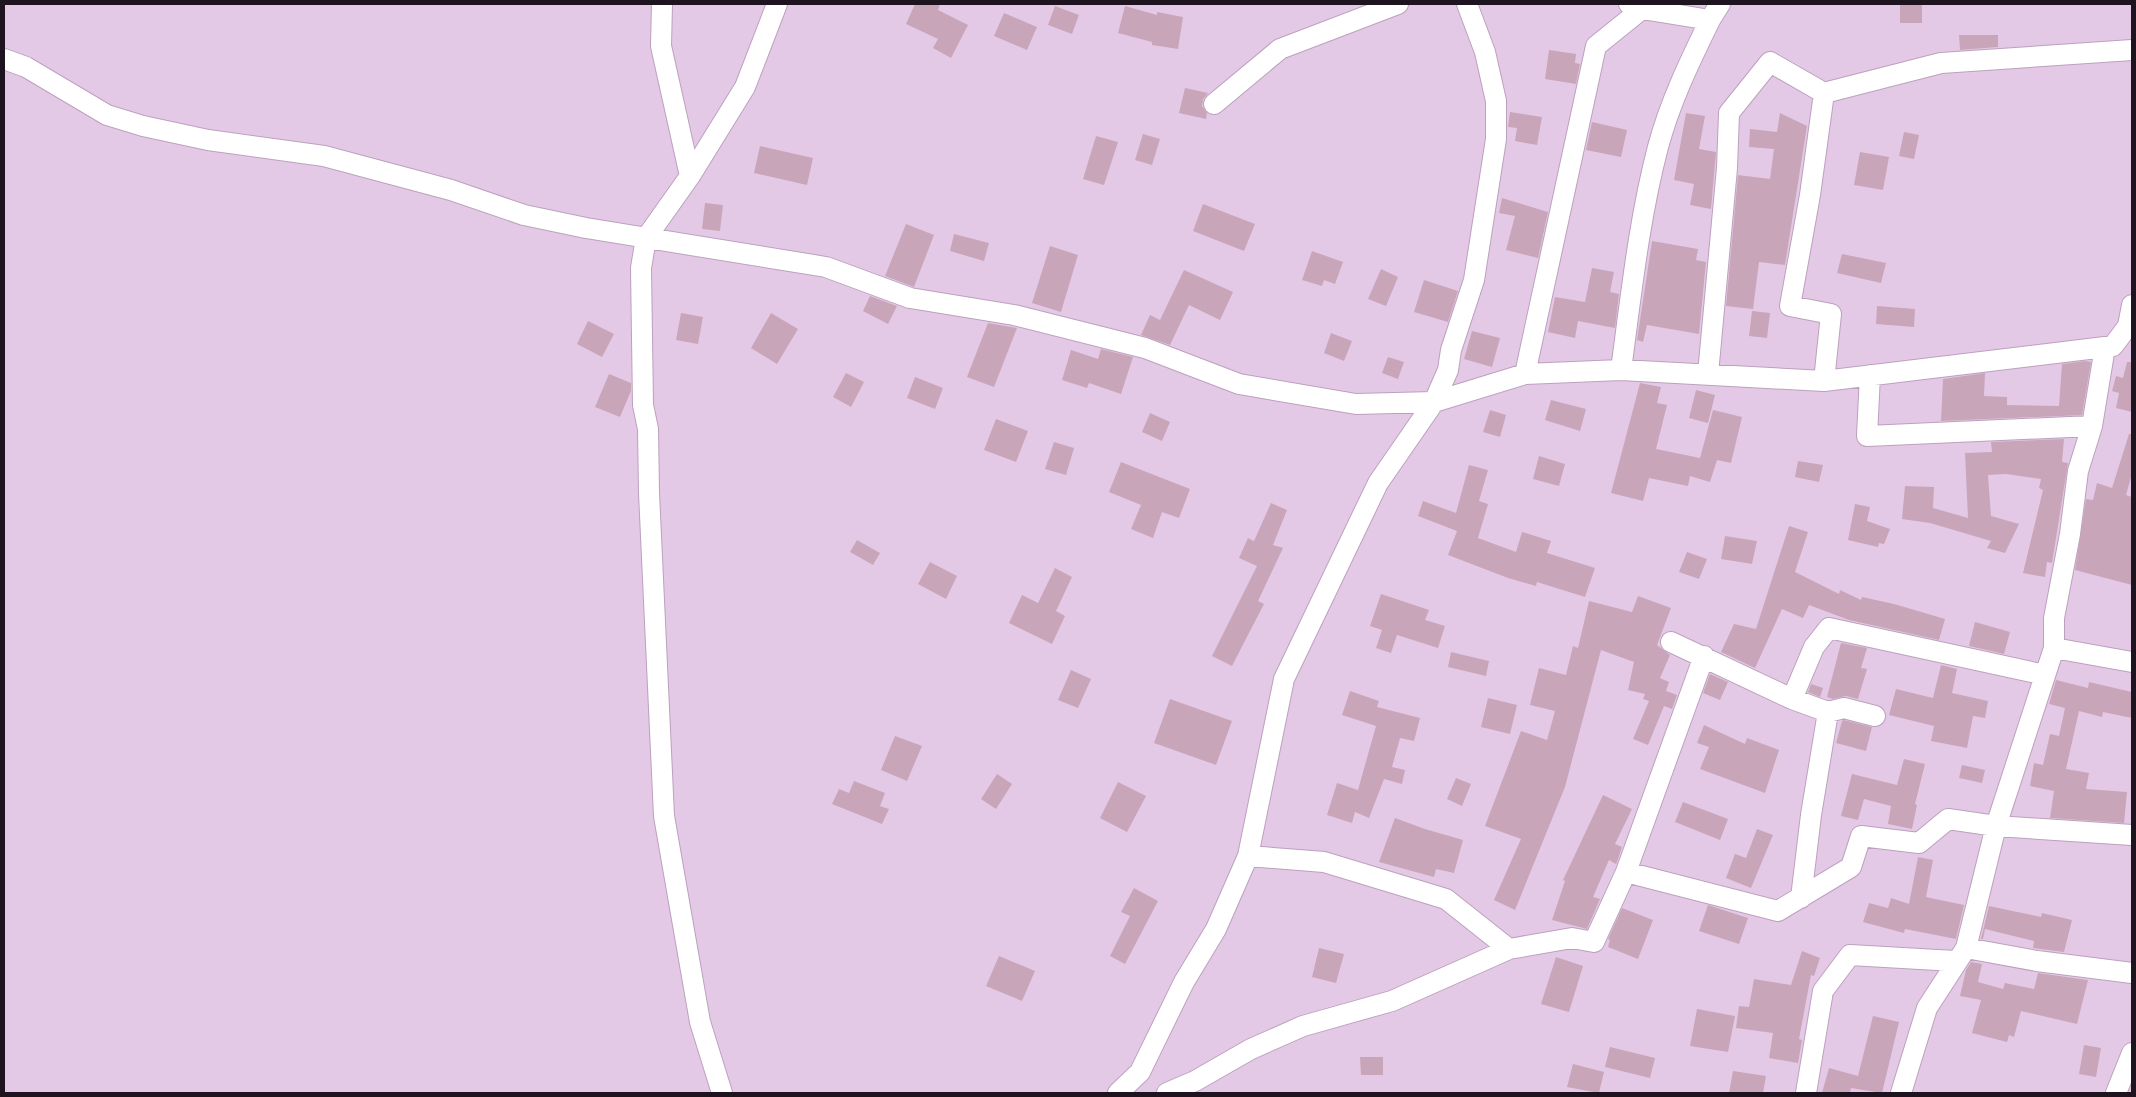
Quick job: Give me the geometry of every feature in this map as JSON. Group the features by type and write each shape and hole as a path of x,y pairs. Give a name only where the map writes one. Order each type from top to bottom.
{"street":[{"path":"662,4 661,46 690,176"},
{"path":"722,1093 700,1022 664,816 649,493 648,429 642,406 641,268 646,238 690,176 746,87 777,4"},
{"path":"1214,104 1280,49 1398,4"},
{"path":"1118,1093 1140,1072 1184,982 1216,929 1248,856 1284,679 1378,483 1434,402 1448,370 1451,350 1474,280 1496,139 1496,100 1488,62 1467,4"},
{"path":"1526,374 1596,46 1634,7 1715,12 1680,82 1658,147 1638,247 1621,370"},
{"path":"1708,374 1727,168 1729,113 1770,62 1824,93 1941,64 2132,50"},
{"path":"4,59 26,67 107,115 143,126 208,140 324,156 451,190 524,215 646,238 826,267 910,298 1014,315 1145,348 1239,384 1356,404 1434,402 1526,374 1621,370 1824,381 2113,346 2128,326 2132,304"},
{"path":"1824,93 1810,195 1790,306 1831,314 1824,381"},
{"path":"1901,1093 1926,1008 1952,970 1960,954 1996,826 2054,648 2054,618 2070,534 2078,471 2092,426 2105,347"},
{"path":"1870,375 1868,436 2092,426"},
{"path":"1792,699 1814,647 1829,628 2044,675"},
{"path":"1671,642 1792,699 1828,712 1844,708 1875,716"},
{"path":"2054,648 2132,662"},
{"path":"1167,1093 1195,1081 1251,1049 1303,1026 1392,1001 1509,949 1572,938 1594,942 1626,872 1704,656"},
{"path":"1801,898 1811,815 1828,712"},
{"path":"1626,872 1778,911 1851,867 1860,836 1919,843 1948,819 1996,826 2132,835"},
{"path":"1248,856 1324,862 1446,899 1509,949"},
{"path":"1806,1093 1824,991 1850,955 1960,954 2132,973"},
{"path":"2116,1093 2132,1053"},
{"path":"1118,1093 1124,1093"}],"building":[{"path":"915,4 940,4 938,10 968,25 951,58 933,48 938,39 906,24"},
{"path":"1900,4 1922,4 1922,23 1900,23"},
{"path":"1055,6 1079,15 1072,34 1048,25"},
{"path":"1125,6 1157,15 1157,12 1183,17 1178,49 1152,45 1152,42 1118,33"},
{"path":"1004,13 1037,27 1027,50 994,36"},
{"path":"1959,35 1998,35 1998,47 1960,50"},
{"path":"1549,50 1576,54 1575,63 1580,64 1576,84 1545,79"},
{"path":"1185,88 1208,93 1203,99 1202,106 1207,113 1206,119 1179,113"},
{"path":"1510,112 1542,117 1537,145 1515,141 1517,128 1508,127"},
{"path":"1686,113 1705,116 1699,149 1716,152 1711,209 1690,205 1694,184 1674,180"},
{"path":"1780,113 1807,126 1785,265 1759,262 1753,309 1726,306 1738,175 1770,179 1774,149 1749,147 1750,129 1777,132"},
{"path":"1592,122 1627,130 1621,157 1586,150"},
{"path":"1904,132 1919,135 1914,159 1899,156"},
{"path":"1143,134 1160,139 1152,165 1135,160"},
{"path":"1096,136 1118,142 1104,185 1083,179"},
{"path":"760,146 813,158 807,185 754,173"},
{"path":"1860,152 1889,157 1883,190 1854,185"},
{"path":"1502,198 1548,212 1538,258 1506,250 1515,216 1499,213"},
{"path":"705,203 723,205 720,231 702,229"},
{"path":"1203,204 1255,224 1244,251 1193,231"},
{"path":"906,224 934,235 914,287 885,276"},
{"path":"954,234 989,243 984,261 950,251"},
{"path":"1652,241 1698,249 1696,260 1706,262 1699,334 1647,325 1643,342 1637,340"},
{"path":"1050,246 1078,255 1061,312 1032,303"},
{"path":"1312,251 1343,262 1335,284 1324,280 1322,286 1302,280"},
{"path":"1842,254 1886,263 1881,283 1837,273"},
{"path":"1592,268 1614,272 1610,292 1619,294 1615,328 1578,321 1575,338 1548,332 1555,297 1585,302"},
{"path":"1381,269 1398,277 1386,306 1368,299"},
{"path":"1184,270 1233,292 1220,320 1189,305 1170,345 1141,335 1150,315 1160,320"},
{"path":"1424,280 1458,291 1448,322 1414,312"},
{"path":"870,296 897,306 888,324 863,311"},
{"path":"1877,306 1915,309 1914,327 1876,324"},
{"path":"1752,311 1770,313 1767,338 1749,336"},
{"path":"681,313 703,317 698,344 676,340"},
{"path":"771,313 798,329 777,364 751,348"},
{"path":"588,321 614,334 602,357 577,344"},
{"path":"988,323 1017,328 994,387 967,377"},
{"path":"1472,331 1500,338 1492,367 1464,359"},
{"path":"1331,333 1352,341 1344,361 1324,353"},
{"path":"1101,349 1133,357 1121,394 1089,383 1087,388 1062,380 1071,350 1098,359"},
{"path":"1388,357 1404,362 1398,379 1382,373"},
{"path":"2091,362 2082,415 1941,421 1943,379 1985,373 1984,396 2007,397 2007,405 2059,406 2062,364"},
{"path":"2127,362 2132,362 2132,412 2116,408 2119,393 2112,391 2116,376 2123,378"},
{"path":"846,373 864,382 851,407 833,397"},
{"path":"609,374 631,383 631,391 620,417 595,407"},
{"path":"915,377 943,388 935,409 907,398"},
{"path":"1640,383 1661,387 1657,403 1667,405 1656,449 1700,458 1713,410 1742,417 1731,463 1717,460 1710,482 1690,476 1688,486 1649,478 1643,501 1611,493"},
{"path":"1696,390 1715,395 1708,423 1689,418"},
{"path":"1551,400 1586,409 1580,431 1545,420"},
{"path":"1490,410 1506,415 1500,437 1483,432"},
{"path":"1150,413 1170,422 1162,441 1142,432"},
{"path":"996,419 1028,431 1016,462 984,450"},
{"path":"2129,434 2132,434 2132,474 2126,495 2132,497 2132,585 2075,570 2086,499 2093,500 2097,483 2112,488"},
{"path":"2064,439 2062,462 2068,463 2052,563 2047,562 2045,577 2023,573 2043,490 2039,488 2041,479 2006,474 1988,475 1991,516 2019,524 2005,553 1987,548 1991,541 1930,523 1902,519 1905,486 1934,487 1933,508 1968,518 1965,453 1992,452 1991,442"},
{"path":"1054,442 1074,448 1066,475 1045,469"},
{"path":"1539,456 1565,464 1559,486 1533,479"},
{"path":"1798,461 1823,465 1819,482 1795,477"},
{"path":"1121,462 1190,489 1179,518 1162,512 1153,538 1131,529 1141,505 1109,492"},
{"path":"1469,465 1488,470 1479,501 1488,504 1478,538 1516,552 1522,532 1551,541 1547,553 1595,568 1585,597 1537,582 1536,586 1508,578 1448,555 1457,531 1418,516 1423,501 1456,513"},
{"path":"1271,503 1287,510 1273,545 1283,548 1258,601 1264,604 1232,666 1212,656 1257,566 1239,558 1248,538 1254,541"},
{"path":"1855,504 1870,507 1867,521 1890,529 1884,544 1879,543 1878,547 1848,540"},
{"path":"1789,526 1808,532 1795,572 1839,594 1840,590 1861,600 1862,597 1894,604 1945,619 1939,640 1849,620 1809,605 1803,618 1782,609 1755,668 1721,652 1734,624 1756,629"},
{"path":"1725,536 1757,541 1752,564 1721,559"},
{"path":"857,540 880,553 873,565 850,552"},
{"path":"1687,552 1707,559 1699,579 1679,572"},
{"path":"930,562 957,576 946,599 918,584"},
{"path":"1055,568 1072,577 1056,611 1065,616 1052,644 1009,623 1022,595 1038,603"},
{"path":"1381,594 1429,610 1425,620 1445,626 1438,648 1397,635 1391,653 1376,648 1382,630 1370,626"},
{"path":"1638,596 1671,608 1657,645 1670,655 1660,678 1669,682 1666,691 1677,695 1672,709 1664,706 1648,745 1633,739 1649,701 1643,699 1645,694 1628,690 1634,662 1601,650 1565,787 1515,910 1494,900 1521,839 1485,826 1521,731 1547,740 1555,711 1530,705 1539,668 1566,675 1573,646 1578,648 1589,601 1632,612"},
{"path":"1975,622 2010,632 2004,654 1969,646"},
{"path":"1841,643 1867,648 1861,668 1867,669 1858,699 1846,696 1833,699 1827,697"},
{"path":"1451,652 1489,661 1486,676 1448,667"},
{"path":"1941,665 1957,669 1952,693 1988,701 1985,718 1973,716 1967,748 1931,741 1934,726 1889,715 1896,689 1933,698"},
{"path":"1071,670 1091,679 1078,708 1058,700"},
{"path":"1710,674 1728,682 1720,700 1703,693"},
{"path":"2056,680 2088,688 2089,682 2132,692 2132,718 2103,712 2102,717 2079,711 2066,769 2089,773 2086,789 2127,792 2124,823 2050,818 2054,791 2030,786 2034,763 2043,765 2050,734 2059,736 2065,708 2049,704"},
{"path":"1811,684 1823,688 1820,697 1808,692"},
{"path":"1350,691 1379,701 1377,707 1420,718 1414,741 1400,738 1392,767 1405,770 1402,784 1384,779 1369,818 1355,812 1352,823 1327,815 1337,783 1358,790 1376,726 1342,715"},
{"path":"1488,698 1517,705 1510,734 1481,727"},
{"path":"1170,699 1232,721 1216,765 1154,743"},
{"path":"1842,721 1872,727 1866,751 1836,743"},
{"path":"1704,725 1745,744 1747,738 1779,750 1765,793 1700,769 1709,747 1697,743"},
{"path":"895,736 922,746 907,781 881,770"},
{"path":"1904,759 1925,764 1915,804 1917,805 1912,829 1888,824 1891,806 1864,799 1858,820 1841,816 1852,774 1897,785"},
{"path":"1962,765 1985,770 1982,783 1959,778"},
{"path":"997,774 1012,784 996,809 981,799"},
{"path":"1456,778 1471,784 1462,806 1447,799"},
{"path":"854,781 885,793 880,806 889,809 882,824 832,804 839,789 849,793"},
{"path":"1118,782 1146,796 1127,832 1100,818"},
{"path":"1603,795 1632,809 1615,844 1622,847 1617,862 1616,864 1609,860 1593,897 1600,899 1587,929 1552,920 1565,881 1563,880"},
{"path":"1683,802 1728,819 1720,840 1675,822"},
{"path":"1395,818 1463,840 1454,873 1436,869 1434,877 1379,862"},
{"path":"1757,829 1773,835 1751,888 1726,878 1735,854 1746,858"},
{"path":"1918,857 1933,860 1926,897 1964,905 1956,939 1905,929 1904,933 1863,922 1869,903 1888,908 1891,898 1909,904"},
{"path":"1134,888 1158,901 1125,964 1110,956 1130,916 1121,912"},
{"path":"1708,905 1748,918 1739,944 1699,931"},
{"path":"1989,906 2041,917 2042,913 2072,920 2064,952 2033,948 2034,941 1985,929 1983,939 1981,939"},
{"path":"1622,908 1653,920 1638,959 1608,947 1610,940 1608,939"},
{"path":"1319,948 1344,954 1336,983 1312,977"},
{"path":"1802,951 1820,958 1814,976 1811,975 1799,1039 1802,1040 1798,1063 1769,1058 1773,1033 1736,1028 1739,1006 1749,1007 1754,979 1791,985"},
{"path":"999,956 1035,971 1022,1001 986,986"},
{"path":"1556,957 1583,966 1569,1012 1541,1004"},
{"path":"1971,962 1982,964 1978,982 2003,989 2005,983 2034,989 2038,973 2088,980 2077,1024 2021,1011 2014,1037 2009,1035 2007,1042 1972,1033 1981,1000 1960,996 1966,970"},
{"path":"1697,1009 1735,1016 1728,1052 1690,1046"},
{"path":"1873,1016 1899,1022 1882,1093 1851,1088 1850,1093 1822,1093 1829,1068 1858,1076"},
{"path":"2084,1045 2101,1048 2096,1077 2079,1074"},
{"path":"1610,1047 1655,1058 1650,1078 1605,1067"},
{"path":"1360,1057 1383,1057 1383,1075 1361,1075"},
{"path":"1573,1064 1604,1072 1599,1093 1567,1087"},
{"path":"1733,1071 1766,1076 1763,1093 1729,1093"}]}
